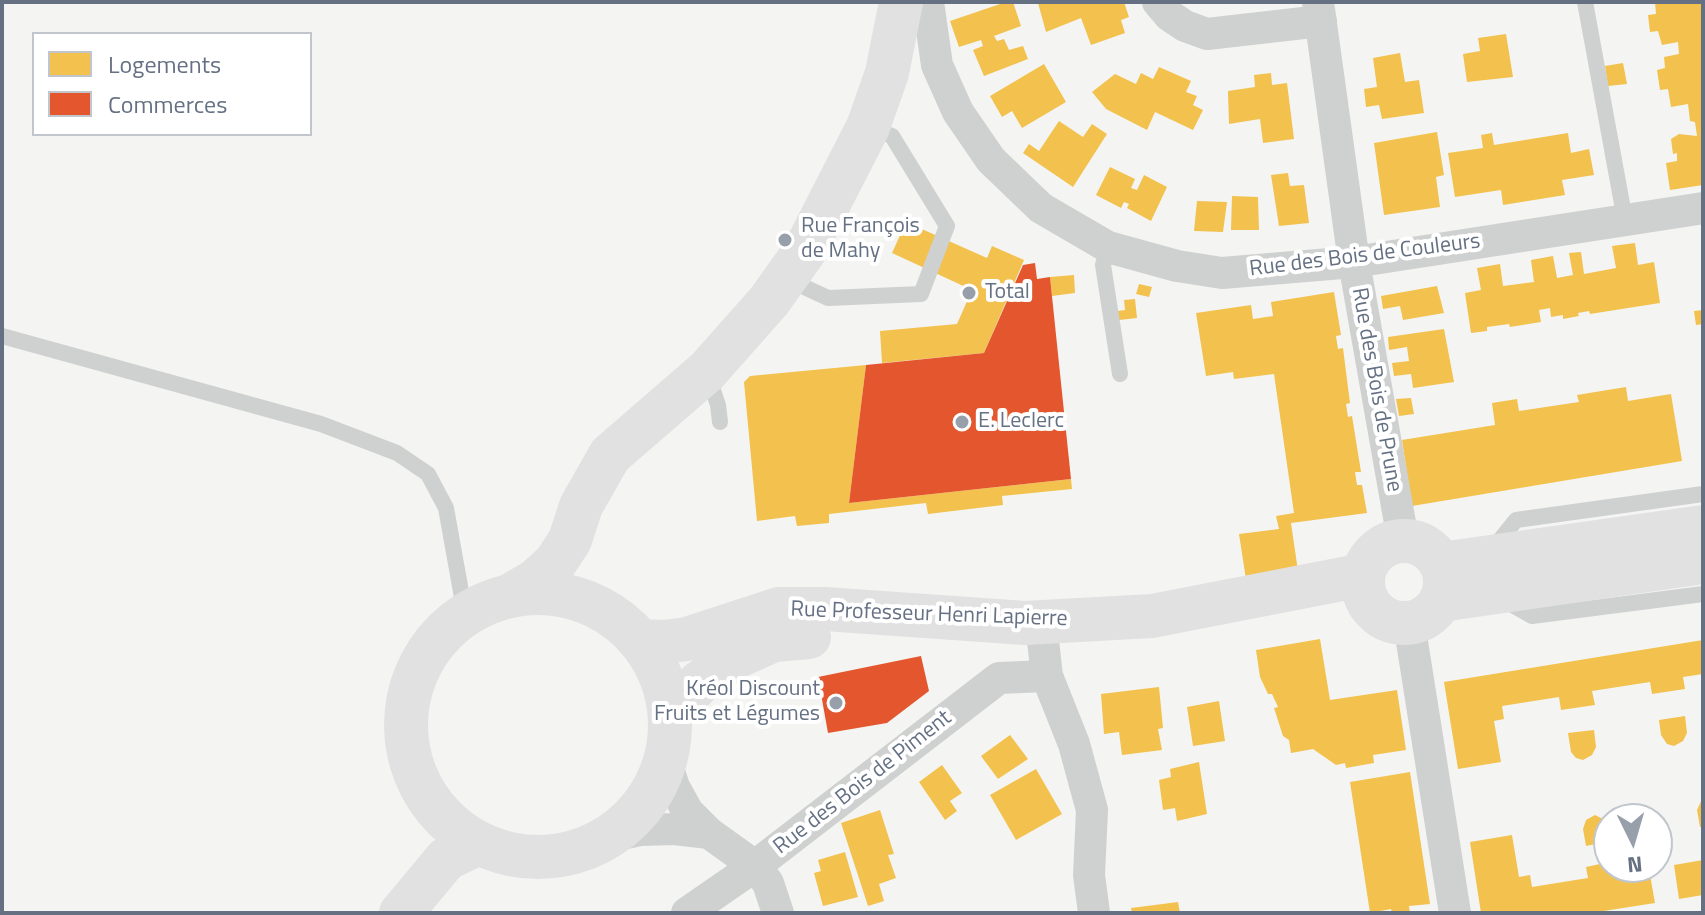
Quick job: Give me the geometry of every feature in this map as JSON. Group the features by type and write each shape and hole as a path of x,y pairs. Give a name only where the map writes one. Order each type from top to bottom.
{"main road":[{"path":"511,595 535,581 555,563 570,540 581,506 610,455 707,371 769,301 804,252 868,127 887,73 901,2"},
{"path":"1430,596 1426,547 1403,540 1389,543 1376,551 1367,562 1366,589 1386,619 1430,596 1489,576 1703,527"},
{"path":"570,540 581,583 590,603"},
{"path":"1489,576 1703,562"},
{"name":"Rue Professeur Henri Lapierre","path":"670,715 699,683 734,658 774,640 826,636 1044,649 1151,619 1366,589"},
{"path":"535,592 559,594 590,603 618,619 640,641 660,675 670,715 670,737 665,759 651,793 631,817 607,837 557,855 530,856 503,852 479,843 452,826 431,804 411,766 405,723 413,681 434,643 465,614 487,602 511,595 535,592"},
{"name":"Rue Professeur Henri Lapierre","path":"640,641 687,639 779,609 825,609 1044,649"},
{"path":"411,899 433,831 431,804"},
{"path":"411,899 446,859 479,843"}],"street":[{"name":"Rue des Bois de Couleurs","path":"928,2 937,65 958,112 991,160 1041,208 1108,247 1177,266 1222,273 1354,262 1703,208"},
{"path":"1158,2 1170,16 1185,26 1207,34 1319,11"},
{"name":"Rue des Bois de Prune","path":"1319,11 1354,262 1403,540"},
{"path":"1430,596 1455,913"},
{"path":"1044,649 1092,810 1089,875 1094,913"},
{"name":"Rue des Bois de Piment","path":"687,913 755,866 999,678 1044,649"},
{"path":"665,759 674,787 688,812 709,833 755,866 768,883 778,913"},
{"path":"607,837 663,829 709,833"}],"lane":[{"path":"1585,2 1625,220"},
{"path":"786,278 828,298 921,294 947,226 892,136 868,127"},
{"path":"1108,247 1103,265 1120,374"},
{"path":"2,336 321,424 397,453 428,474 446,508 465,614"},
{"path":"707,371 720,422"},
{"path":"1703,494 1516,520 1489,576 1532,616 1703,594"}],"building: Logements":[{"path":"1013,2 1021,26 994,36 997,41 1004,39 1009,50 1023,46 1028,59 984,76 973,50 983,46 981,40 959,47 950,21"},
{"path":"1124,2 1129,17 1121,20 1125,33 1091,45 1081,18 1046,32 1038,3"},
{"path":"1655,2 1703,2 1703,185 1670,190 1666,163 1677,161 1671,139 1679,134 1697,136 1695,122 1690,121 1688,104 1671,107 1668,89 1660,90 1657,70 1665,68 1664,57 1679,54 1678,42 1662,45 1658,31 1650,32 1648,15 1656,14"},
{"path":"1506,34 1513,77 1467,82 1463,54 1480,51 1478,38"},
{"path":"1400,53 1405,82 1419,80 1424,113 1382,119 1379,105 1366,107 1364,89 1377,87 1373,58"},
{"path":"1623,63 1627,84 1608,86 1605,66"},
{"path":"1044,64 1066,102 1022,128 1012,111 1002,117 990,96"},
{"path":"1159,67 1191,81 1186,92 1197,96 1193,105 1203,110 1193,130 1155,112 1147,130 1106,109 1092,92 1115,74 1136,84 1141,73 1153,79"},
{"path":"1271,73 1272,85 1287,83 1294,139 1263,143 1260,119 1229,124 1228,91 1255,87 1254,75"},
{"path":"1059,121 1083,137 1092,124 1107,134 1073,187 1023,153 1029,144 1039,151"},
{"path":"1437,132 1444,175 1436,177 1440,207 1384,215 1374,143"},
{"path":"1492,133 1494,145 1568,133 1571,153 1589,149 1594,175 1562,180 1565,195 1503,205 1501,190 1455,197 1448,153 1483,148 1481,135"},
{"path":"1110,167 1135,179 1131,188 1137,190 1144,175 1167,187 1151,221 1127,208 1129,204 1124,202 1121,208 1096,195"},
{"path":"1288,173 1290,186 1304,185 1309,223 1279,226 1271,175"},
{"path":"1232,196 1258,197 1259,230 1231,230"},
{"path":"1197,201 1227,202 1223,232 1194,231"},
{"path":"906,222 987,258 992,246 1024,260 984,353 882,363 880,331 957,324 972,290 892,253"},
{"path":"1635,243 1638,265 1654,262 1660,303 1590,314 1589,311 1563,319 1563,315 1551,317 1550,308 1539,310 1541,322 1487,327 1487,331 1471,333 1465,293 1481,290 1477,268 1500,264 1503,286 1534,282 1531,260 1553,256 1557,278 1573,275 1569,253 1581,252 1584,274 1616,268 1612,246"},
{"path":"1074,275 1075,293 1052,296 1050,277"},
{"path":"1139,284 1152,287 1149,297 1136,294"},
{"path":"1437,286 1444,313 1403,320 1400,306 1383,309 1381,296"},
{"path":"1334,292 1341,335 1336,336 1338,349 1343,348 1350,403 1346,404 1348,417 1352,416 1361,472 1355,472 1357,485 1362,485 1367,513 1291,523 1299,578 1247,586 1239,534 1279,529 1276,516 1294,513 1274,374 1234,379 1233,372 1206,376 1196,313 1251,305 1253,319 1273,316 1271,302"},
{"path":"1135,299 1137,318 1119,320 1118,311 1125,310 1124,300"},
{"path":"1703,310 1703,324 1696,325 1694,311"},
{"path":"1444,329 1454,382 1413,388 1411,374 1394,376 1392,363 1409,361 1407,347 1389,350 1388,337"},
{"path":"866,365 849,503 1071,479 1072,489 1002,496 1003,505 928,514 926,503 829,514 829,523 797,526 795,516 757,521 744,382 750,376"},
{"path":"1626,387 1628,401 1671,394 1682,461 1412,506 1402,440 1495,425 1492,403 1517,399 1519,411 1579,402 1577,395"},
{"path":"1411,398 1414,414 1399,416 1396,399"},
{"path":"1320,639 1330,700 1397,690 1406,750 1373,755 1374,763 1346,768 1345,763 1336,765 1313,749 1291,753 1289,740 1283,736 1274,708 1278,707 1260,677 1256,650"},
{"path":"1703,640 1703,674 1683,677 1685,689 1652,694 1650,682 1592,691 1595,705 1561,710 1559,697 1502,706 1504,719 1494,721 1501,762 1458,769 1444,682"},
{"path":"1159,687 1163,728 1158,729 1162,750 1122,755 1119,732 1104,734 1101,694"},
{"path":"1219,701 1225,741 1193,746 1187,707"},
{"path":"1685,716 1687,733 1683,741 1674,746 1667,744 1661,735 1659,720"},
{"path":"1594,730 1596,747 1592,755 1583,760 1576,758 1571,752 1568,733"},
{"path":"1010,735 1028,759 998,779 981,756"},
{"path":"1199,762 1207,814 1177,821 1175,808 1163,810 1159,780 1171,777 1170,769"},
{"path":"942,765 962,793 950,801 957,811 945,820 919,782"},
{"path":"1036,769 1062,814 1016,840 990,795"},
{"path":"1410,772 1430,904 1409,906 1410,913 1392,913 1391,909 1370,913 1350,782"},
{"path":"1703,797 1703,827 1700,827 1697,810"},
{"path":"880,810 894,854 888,855 896,878 879,884 884,901 868,906 841,823"},
{"path":"1593,816 1593,844 1586,846 1583,829 1586,820"},
{"path":"1512,835 1519,877 1530,875 1532,887 1588,878 1586,867 1593,865 1593,883 1651,883 1655,903 1591,913 1481,913 1470,842"},
{"path":"845,852 858,897 823,906 814,873 821,871 818,860"},
{"path":"1703,860 1703,895 1679,899 1674,865"},
{"path":"1178,902 1180,913 1132,913 1131,908"}],"building: Commerces":[{"name":"E. Leclerc","path":"1035,263 1037,279 1050,277 1071,479 849,503 866,365 984,353 1023,265"},
{"path":"921,656 929,691 887,723 828,733 818,677"}],"place":[{"name":"Rue François de Mahy","path":"785,240"},
{"name":"Total","path":"969,293"},
{"name":"E. Leclerc","path":"962,422"},
{"name":"Kréol Discount Fruits et Légumes","path":"836,703"}]}
